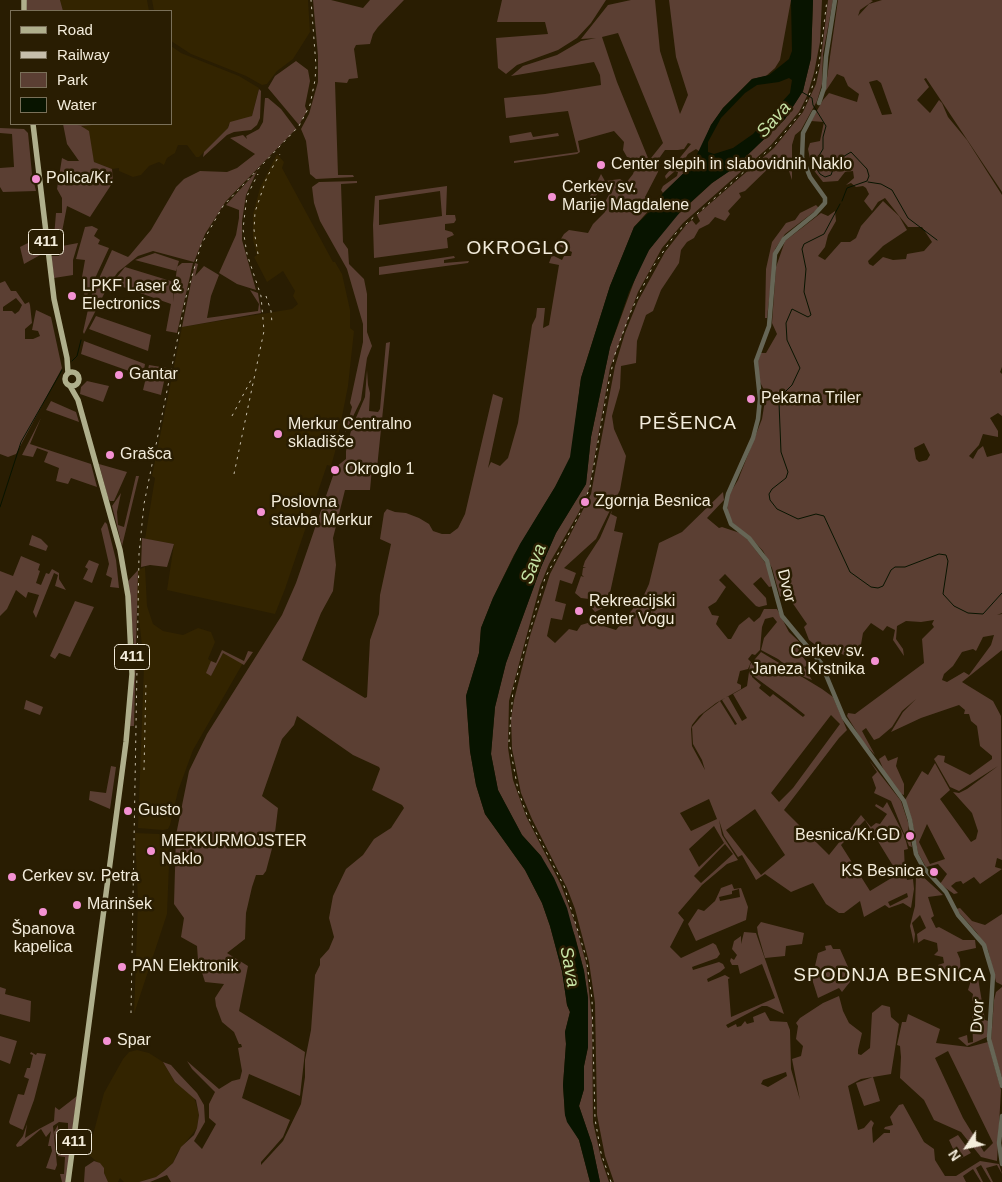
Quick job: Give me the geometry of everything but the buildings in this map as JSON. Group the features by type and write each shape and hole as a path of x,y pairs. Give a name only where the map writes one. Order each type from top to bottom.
{"main road":[{"name":"411","path":"33,125 54,299 70,372 65,380 78,400 120,550 128,596 132,647 128,724 80,1102 68,1182"},
{"name":"411","path":"70,372 79,376 78,400"},
{"path":"70,386 78,384"}],"street":[{"path":"819,103 824,88 826,57 835,0"},
{"name":"Dvor","path":"814,112 804,133 802,157 810,178 825,198 824,204 815,214 784,239 775,254 769,326 756,361 760,399 758,419 753,438 725,502 726,515 731,524 757,546 767,562 782,616 821,663 844,718 904,801 910,820 915,850 923,867 946,892 958,915 984,946 993,975 989,1039 1002,1086"},
{"path":"1002,1116 999,1143 1002,1164"}],"shaded area":[{"path":"60,0 147,0 149,10 63,10"},
{"path":"152,0 308,0 310,32 293,59 277,71 267,84 262,85 246,76 191,54 172,42 172,10 154,10"},
{"path":"172,47 181,53 239,76 259,88 252,116 228,125 228,128 199,157 196,157 187,145 178,145 175,153 167,158 164,165 159,162 149,166 141,175 133,177 119,171 119,168 112,169 94,162 88,134 81,125 172,125"},
{"path":"277,154 284,162 282,168 333,262 335,262 342,274 350,310 350,328 354,331 348,386 335,452 331,466 327,465 275,614 167,590 174,544 145,539 155,478 152,476 182,327 292,309 298,304 293,296 295,291 283,271 267,282 254,257 257,255 253,240 253,214 260,188"},
{"path":"145,567 147,606 153,624 163,631 183,635 198,628 211,632 215,642 208,659 211,661 211,676 223,652 243,663 193,750 178,791 170,825 168,829 163,830 138,828 144,666 137,598 137,575 138,570"},
{"path":"135,833 159,834 170,840 167,914 134,1014 138,901"},
{"path":"137,1050 149,1053 163,1062 175,1082 194,1097 199,1114 197,1128 177,1153 173,1163 156,1177 139,1182 124,1182 120,1178 118,1182 108,1182 104,1168 88,1154 104,1093 123,1059 129,1052"}],"green space":[{"path":"26,0 60,0 63,10 27,10"},
{"path":"313,0 331,0 363,8 370,0 404,0 378,27 373,34 370,44 356,45 354,49 358,78 349,79 347,83 335,82 338,175 353,175 354,177 316,179 310,174 306,141 301,129 309,114 318,82 318,56"},
{"path":"502,0 606,0 591,23 577,38 558,50 517,65 506,74 498,68 496,38 548,34 545,22 497,22"},
{"path":"631,0 655,0 660,51 680,114 688,95 676,57 669,0 791,0 780,60 775,68 766,76 752,79 723,108 711,125 700,152 696,149 688,154 681,165 684,173 663,193 661,190 663,186 677,176 678,172 675,171 666,179 665,176 691,144 688,143 684,149 665,150 660,157 658,172 645,197 650,202 660,198 634,227 610,286 581,378 571,457 514,555 493,598 481,628 479,653 466,696 470,751 476,785 485,814 525,870 542,903 562,971 567,1005 570,1012 565,1032 563,1085 565,1115 579,1140 590,1182 171,1182 167,1175 150,1182 139,1182 156,1177 173,1163 181,1147 194,1135 197,1128 199,1115 196,1100 175,1082 163,1062 171,1065 197,1093 204,1105 205,1122 194,1141 202,1149 216,1124 209,1118 209,1104 215,1092 192,1069 187,1061 219,1089 232,1081 240,1079 242,1071 238,1048 242,1047 241,1044 239,1044 234,1032 222,1022 216,1006 215,998 224,984 205,982 198,960 197,946 181,937 184,918 174,904 176,835 189,771 207,734 282,615 296,583 336,467 346,459 352,427 365,397 367,370 370,393 369,411 378,412 380,409 386,343 390,342 377,468 372,468 370,490 345,490 333,538 336,565 333,591 321,613 302,660 365,698 367,697 370,640 379,614 380,595 391,544 380,539 384,513 387,509 406,513 419,518 429,524 433,531 442,534 450,534 458,528 465,514 493,394 503,398 488,468 491,462 500,466 508,458 518,423 532,325 536,317 537,308 545,308 543,328 549,325 559,265 549,263 552,255 562,260 564,256 571,256 572,252 557,245 564,234 569,230 588,233 593,224 605,212 605,202 611,191 612,184 606,183 601,186 594,200 589,198 601,174 605,181 620,179 626,183 633,174 638,160 627,157 623,150 624,142 614,131 578,141 580,152 577,154 514,163 514,161 578,152 568,111 506,118 504,98 601,85 600,75 594,62 511,76 523,66 557,55 581,41 596,38 581,39 608,5","holes":["618,33 663,143 651,158 648,158 617,82 602,37","297,716 353,755 379,767 380,769 372,790 402,805 404,808 391,828 374,839 363,855 346,869 333,896 329,918 334,937 329,949 320,959 320,965 315,975 311,1030 305,1060 305,1077 301,1104 283,1141 261,1165 261,1162 283,1137 290,1120 242,1098 249,1074 300,1096 305,1052 239,1011 248,966 227,953 245,939 246,913 252,887 256,875 263,875 266,871 274,841 278,808 262,796 282,739 294,725"]},
{"path":"813,0 822,0 820,42 814,73 807,96 799,112 771,145 683,223 662,248 638,292 610,368 589,489 579,512 549,564 540,586 509,701 508,748 513,780 526,816 561,885 575,923 586,963 592,1020 593,1122 601,1158 609,1182 600,1182 592,1144 579,1106 584,1089 584,1066 588,1047 588,998 584,971 575,936 541,856 522,835 498,790 491,754 495,707 506,663 541,567 556,533 586,484 591,437 610,347 638,271 649,250 672,220 712,183 734,168 785,119 803,91 811,58"},
{"path":"828,0 833,0 823,54 822,84 817,101 801,130 795,135 792,145 792,180 787,165 781,159 778,159 745,191 739,193 741,197 728,211 730,214 725,221 715,217 709,224 699,229 694,238 687,242 681,250 679,263 661,290 653,311 646,315 637,341 636,363 621,366 620,388 612,416 614,429 626,456 620,490 596,539 564,568 576,573 572,584 560,580 555,601 566,604 562,620 551,618 547,636 555,643 569,629 577,631 581,625 591,622 594,618 600,625 616,630 644,595 649,584 659,543 682,532 723,492 724,500 707,518 719,528 722,527 740,533 748,540 767,565 773,586 769,587 761,577 753,584 766,598 767,605 759,607 725,574 719,580 726,587 716,602 708,607 712,615 719,616 716,624 728,639 731,639 739,625 749,617 754,622 760,617 764,609 777,609 789,632 809,651 802,656 809,665 804,667 812,680 798,674 833,697 847,730 784,810 829,855 861,815 871,827 876,823 880,824 887,814 875,806 876,804 883,808 887,802 905,837 908,849 904,850 905,871 907,880 913,879 914,889 911,908 903,903 889,908 885,905 864,917 860,901 844,913 839,913 826,904 813,883 791,892 765,874 756,880 742,855 738,857 724,836 719,820 722,835 738,860 727,864 702,885 678,913 684,920 670,947 681,958 713,943 716,945 720,954 717,958 692,967 693,970 719,962 723,964 725,968 707,979 708,982 725,975 730,978 728,979 731,1017 775,998 762,964 740,974 738,965 732,965 730,961 731,958 734,960 737,955 732,949 734,941 741,936 741,944 744,932 756,933 784,1014 767,1006 762,1006 726,1025 728,1028 736,1024 737,1027 741,1026 745,1021 747,1024 754,1022 753,1017 765,1012 770,1021 787,1022 790,1030 791,1069 800,1100 792,1059 801,1056 803,1046 796,1039 798,1026 796,1023 800,1018 823,1003 839,996 849,1023 862,1033 858,1050 858,1054 861,1055 870,1048 872,1013 882,1005 890,1007 891,1017 899,1024 891,1074 861,1079 848,1086 858,1130 864,1128 871,1120 874,1123 872,1128 873,1143 884,1133 890,1133 890,1130 884,1129 893,1125 890,1117 899,1105 903,1104 924,1142 934,1149 935,1160 945,1176 956,1176 980,1161 999,1164 1002,1174 997,1165 986,1168 993,1182 991,1182 981,1165 976,1168 983,1182 981,1182 973,1169 963,1176 966,1182 614,1182 605,1156 597,1115 595,1003 589,962 575,909 567,888 521,793 512,749 511,719 514,700 530,636 550,574 591,494 615,366 625,333 638,301 665,252 686,225 692,220 696,225 700,221 697,215 774,148 803,112 816,84","holes":["773,617 777,622 764,638 761,650 778,659 796,673 761,652 750,665 747,686 733,694 747,718 742,721 728,696 741,689 741,685 737,683 740,671 748,669 751,662 748,659 752,654 755,655 760,650 762,627 765,619","752,675 805,715 803,717 773,694 770,697 759,688 761,685","725,698 722,700 737,724 735,725 720,701 704,713 692,727 693,744 705,770 692,746 691,729 692,725 699,716 716,703","831,715 840,724 793,788 779,802 771,793","709,799 717,819 691,831 680,813","755,809 785,855 761,875 726,830","865,820 898,874 870,891 841,845","714,826 724,843 699,867 689,849","725,844 733,854 701,883 694,876","907,893 908,897 890,906 888,902","786,1072 787,1076 768,1087 761,1084 763,1080"]},
{"path":"838,0 873,1 860,10 858,16 869,4 882,0 1002,0 1002,192 926,78 924,79 929,87 917,100 930,113 939,100 942,103 948,117 967,140 1002,195 1002,367 1000,372 1002,374 1002,416 998,413 990,418 998,431 998,437 983,434 979,445 969,456 973,459 978,450 983,446 987,457 1002,453 1002,613 997,615 1002,614 1002,650 962,682 993,701 1001,716 1002,860 997,858 995,867 1002,869 980,884 974,877 963,884 961,881 956,882 951,886 958,893 954,894 940,884 947,874 938,864 926,867 918,853 912,820 905,800 922,771 928,775 935,763 950,790 940,799 971,842 976,839 978,831 972,813 953,792 959,793 967,789 998,766 959,791 950,787 934,759 938,755 945,756 944,762 970,775 992,759 992,756 980,746 977,726 971,721 969,714 964,714 965,710 959,705 921,718 891,732 903,712 916,699 902,711 892,727 879,738 874,740 866,728 862,731 875,755 863,742 847,716 848,713 855,714 924,663 922,639 934,627 932,624 934,620 921,622 906,621 897,626 896,639 903,649 904,656 893,640 895,630 887,626 883,631 871,623 863,633 860,650 863,654 860,656 848,656 818,647 809,640 804,627 807,624 785,592 780,597 772,568 763,551 733,523 728,514 727,504 729,495 738,480 762,419 766,394 759,380 758,361 761,353 766,353 777,334 772,323 776,267 785,241 821,213 828,216 835,211 836,221 828,235 825,247 818,256 825,260 841,242 850,242 856,238 861,226 883,201 899,216 907,230 883,246 868,261 869,264 873,266 883,257 893,260 906,259 907,254 924,251 932,242 922,227 908,227 885,198 878,202 872,211 864,201 869,194 866,188 863,186 856,187 851,183 846,185 854,178 853,171 845,172 838,181 823,182 812,168 808,149 810,143 820,141 824,122 811,121 823,100 829,93 857,102 859,94 848,86 844,77 837,74 825,92","holes":["877,80 881,83 892,114 882,115 869,82","924,443 930,455 927,460 919,462 916,459 914,448","994,635 991,645 969,675 964,672 947,682 942,680 944,674 953,666 962,652 973,649 976,651 983,637","927,824 945,859 930,864 919,842"]},
{"path":"296,61 308,70 310,81 305,106 307,111 299,125 268,88 275,76"},
{"path":"259,89 261,91 260,118 257,125 251,130 234,132 227,135 203,157 204,152 228,128 230,122 252,116"},
{"path":"265,98 268,98 281,109 296,129 226,201 205,234 194,262 153,251 138,256 118,272 109,284 84,334 91,296 112,250 128,257 151,230 176,187 184,179 200,171 227,172 237,168 255,154 230,138 243,135 247,139 246,136 259,129 263,122"},
{"path":"63,125 92,126 81,126 89,131 94,162 112,169 113,182 90,217 67,206 62,232 54,237 56,213 62,213 62,198 57,189 62,158 68,161 79,161 67,144"},
{"path":"0,128 24,129 28,133 32,174 36,191 3,192 0,187 0,168 14,167 12,134 0,133"},
{"path":"531,132 533,137 558,133 559,136 510,143 509,136"},
{"path":"257,171 246,195 242,221 242,240 256,290 237,284 219,273 236,235 239,218 239,210 226,205"},
{"path":"357,181 357,183 341,184 343,242 348,249 349,264 364,279 367,294 367,332 372,346 367,358 361,400 345,433 352,407 350,403 363,342 363,324 347,269 320,221 314,203 312,187 319,182"},
{"path":"447,186 446,215 455,215 456,220 454,223 445,224 445,230 452,232 454,235 447,238 448,248 374,258 373,225 375,196","holes":["440,191 442,216 379,225 379,200"]},
{"path":"816,205 819,208 785,234 775,249 767,318 765,318 766,269 772,242 786,223 795,220 800,213"},
{"path":"92,226 98,229 94,236 100,240 98,244 109,248 85,300 82,277 85,260 76,259 85,227"},
{"path":"38,238 42,254 24,264 20,247"},
{"path":"78,243 73,260 73,275 54,278 51,256 59,256 62,246"},
{"path":"155,253 179,261 176,271 135,260"},
{"path":"454,256 455,258 444,260 444,263 469,261 468,263 379,275 379,267"},
{"path":"182,263 193,263 177,333 166,331 171,304 112,283 125,267 174,282 173,302 177,267"},
{"path":"195,263 198,264 195,276 204,266 219,275 211,296 207,318 258,311 259,304 250,290 258,293 261,313 182,327"},
{"path":"5,281 11,291 16,291 25,304 29,302 32,323 25,329 25,339 33,339 40,336 38,331 32,330 36,310 51,317 62,368 16,454 8,457 0,454 0,283","holes":["16,298 22,305 15,314 12,311 3,311 3,307"]},
{"path":"96,316 151,335 148,351 89,329"},
{"path":"84,341 145,364 143,376 81,354"},
{"path":"149,365 167,368 161,395 143,390"},
{"path":"87,381 109,386 103,402 80,394 81,387"},
{"path":"51,401 76,412 79,422 46,410"},
{"path":"41,418 30,444 91,464 97,487 71,478 68,484 56,481 59,468 44,462 48,452 37,448 33,457 22,455"},
{"path":"99,464 127,472 114,501 110,501 108,498"},
{"path":"136,476 139,476 122,546 112,506 121,493 117,512 118,525 124,527"},
{"path":"613,508 611,514 617,517 614,531 623,533 608,602 605,607 595,612 589,605 589,599 581,598 575,593 581,576 584,577 582,575 583,568 586,568 583,567 585,561 600,538"},
{"path":"105,522 116,560 119,588 110,587 112,578 106,575 109,564 101,529"},
{"path":"32,535 41,539 48,546 46,551 29,545"},
{"path":"142,538 174,544 167,567 150,565 141,567"},
{"path":"21,556 40,564 36,583 41,585 46,573 49,574 52,569 59,573 59,579 66,590 55,586 58,575 54,573 36,618 33,612 39,595 28,592 26,598 16,590 7,609 0,616 0,571 13,576"},
{"path":"89,560 99,564 92,583 83,579 88,569 85,567"},
{"path":"138,570 134,726 130,726 134,646 128,581"},
{"path":"75,601 94,607 70,657 59,653 55,659 50,656"},
{"path":"222,650 244,661 248,651 253,652 244,665 223,653 211,676 206,673 211,661 216,663"},
{"path":"26,700 43,707 40,715 24,709"},
{"path":"885,755 888,761 898,757 896,766 904,784 904,795 901,794 885,773 879,759"},
{"path":"869,760 901,801 909,825 908,832 912,847 909,846 891,801 874,793 876,788 872,777 877,772"},
{"path":"111,766 116,767 110,809 89,800 90,791 106,793"},
{"path":"920,874 943,895 928,897 934,916 931,918 936,928 939,927 963,940 975,940 976,948 957,952 960,959 961,981 952,981 950,972 941,973 938,965 944,963 943,957 934,955 938,951 937,943 924,939 918,943 917,934 926,928 920,915 912,923 915,934 914,944 910,926 915,906 916,876"},
{"path":"732,884 734,889 741,888 748,907 746,920 696,941 688,924 698,909 704,911 715,901 721,888","holes":["739,889 740,897 720,901 719,897 732,894 732,891"]},
{"path":"960,908 972,921 985,925 1002,914 1002,985 996,982 988,950 977,933 956,909"},
{"path":"761,922 804,933 802,944 786,946 785,956 765,958 757,927"},
{"path":"831,945 833,949 840,949 853,978 842,992 839,988 818,998 812,979 818,953 826,950 825,946"},
{"path":"973,974 978,978 985,1020 988,1021 987,1037 967,1046 958,1038 967,1035 968,1043 973,1042 972,1017 975,1004 972,1000 973,994 968,990"},
{"path":"0,987 6,989 5,994 31,1001 30,1022 0,1014"},
{"path":"1002,987 1002,1078 991,1041 994,1000 996,992"},
{"path":"908,1014 940,1029 936,1043 969,1047 988,1042 1001,1090 997,1161 981,1157 961,1132 934,1120 924,1100 900,1078 900,1046 897,1045 902,1022 906,1022","holes":["948,1051 993,1143 984,1152 963,1118 935,1058"]},
{"path":"0,1036 17,1041 10,1064 0,1060"},
{"path":"31,1052 36,1055 37,1053 46,1054 34,1100 23,1130 9,1122 18,1094 24,1095 29,1079 24,1077 27,1068 30,1068 33,1055 30,1054"},
{"path":"873,1077 880,1101 864,1106 856,1083"},
{"path":"77,1096 66,1182 62,1182 60,1174 64,1174 65,1157 58,1156 54,1132 58,1125 58,1142 68,1143 68,1123 59,1122 53,1126 57,1165 55,1170 46,1168 52,1151 51,1146 48,1146 51,1131 46,1137 41,1129 21,1146 17,1147 16,1145 23,1136 27,1124 25,1138 54,1121 55,1107 59,1110"},
{"path":"958,1135 971,1153 958,1160 949,1140"},
{"path":"94,1161 100,1163 104,1168 108,1182 84,1182 85,1167"}],"water":[{"name":"Sava","path":"791,0 813,0 811,58 803,91 785,119 734,168 712,183 681,211 649,250 629,292 610,347 591,437 586,484 556,533 541,567 506,663 495,707 491,754 498,790 522,835 541,856 554,878 567,908 584,971 588,998 588,1047 584,1066 584,1089 579,1106 592,1144 600,1182 590,1182 579,1140 567,1122 565,1115 563,1085 565,1032 570,1012 567,1005 562,971 542,903 525,870 485,814 476,785 470,751 466,696 479,653 481,628 493,598 520,544 555,487 570,457 581,378 610,286 634,227 655,206 663,193 692,165 711,125 723,108 752,79 769,75 789,59 792,51","holes":["789,78 792,80 790,93 753,134 733,148 714,154 708,152 708,142 721,118 745,93 757,85 779,82"]}],"waterway":[{"path":"802,92 812,98 813,105 826,126 823,137 823,149 817,159 816,168 820,174 825,177 831,175 836,161 851,152 867,169 869,176 867,181 847,188 842,201"},
{"path":"868,182 881,184 892,190 908,218 937,240"},
{"path":"840,204 824,234 804,244 802,249 806,269 804,292 811,315 808,317 792,309 786,323 787,340 800,368 792,385 782,395 779,403 781,452 788,472 786,478 772,489 769,494 770,500 777,509 798,519 816,514 824,516 850,572 871,587 878,588 883,586 891,570 895,567 905,567 939,554 946,555 948,561 943,594 954,606 968,613 983,614 1002,593"},
{"path":"72,361 77,356 81,340"},
{"path":"0,507 21,442 62,370"}],"railway":[{"path":"131,1013 139,554 144,504 186,297 201,245 223,206 299,126 310,105 316,66 311,0"},
{"path":"611,1182 601,1153 595,1119 592,999 586,957 564,886 527,815 518,790 509,742 513,690 545,578 580,513 590,487 615,354 631,311 652,268 676,233 777,142 802,111 811,91 819,64 827,0"},
{"path":"258,254 254,230 255,212 267,177 280,154"},
{"path":"234,474 264,331 261,296 247,254 243,229 247,196 258,174"},
{"path":"266,296 271,311 272,323"},
{"path":"232,416 251,380"},
{"path":"144,770 146,682"}],"place":[{"name":"Center slepih in slabovidnih Naklo","path":"601,165"},
{"name":"Polica/Kr.","path":"36,179"},
{"name":"Cerkev sv. Marije Magdalene","path":"552,197"},
{"name":"LPKF Laser & Electronics","path":"72,296"},
{"name":"Gantar","path":"119,375"},
{"name":"Pekarna Triler","path":"751,399"},
{"name":"Merkur Centralno skladišče","path":"278,434"},
{"name":"Grašca","path":"110,455"},
{"name":"Okroglo 1","path":"335,470"},
{"name":"Zgornja Besnica","path":"585,502"},
{"name":"Poslovna stavba Merkur","path":"261,512"},
{"name":"Rekreacijski center Vogu","path":"579,611"},
{"name":"Cerkev sv. Janeza Krstnika","path":"875,661"},
{"name":"Gusto","path":"128,811"},
{"name":"Besnica/Kr.GD","path":"910,836"},
{"name":"MERKURMOJSTER Naklo","path":"151,851"},
{"name":"KS Besnica","path":"934,872"},
{"name":"Cerkev sv. Petra","path":"12,877"},
{"name":"Marinšek","path":"77,905"},
{"name":"Španova kapelica","path":"43,912"},
{"name":"PAN Elektronik","path":"122,967"},
{"name":"Spar","path":"107,1041"}],"district":[{"name":"OKROGLO","path":"518,249"},
{"name":"PEŠENCA","path":"688,424"},
{"name":"SPODNJA BESNICA","path":"890,976"}]}
